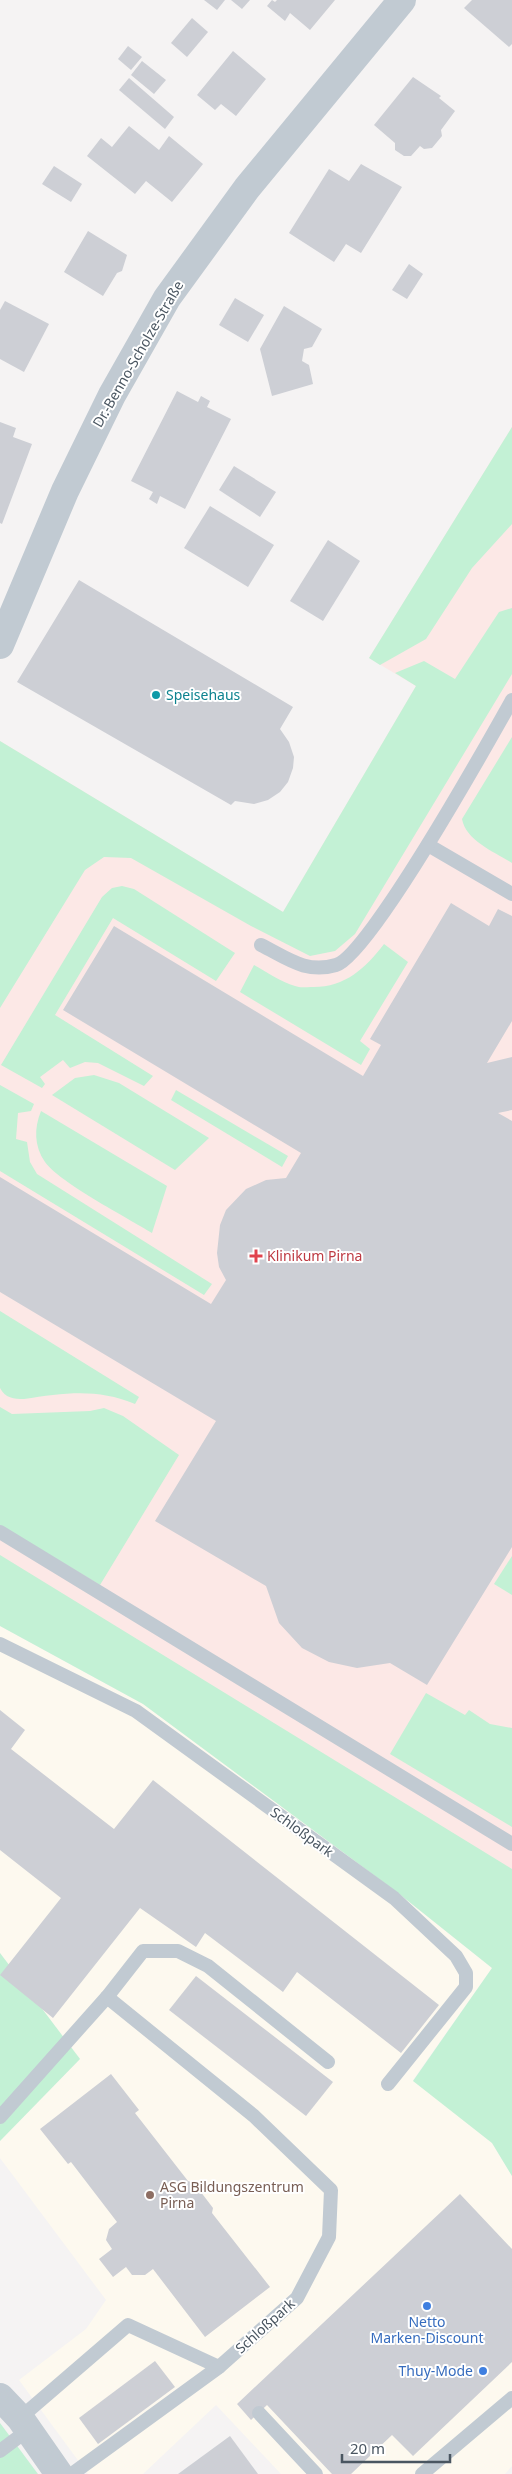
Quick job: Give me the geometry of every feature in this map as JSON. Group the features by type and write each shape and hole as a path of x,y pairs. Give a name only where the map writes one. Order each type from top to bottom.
{"street":[{"name":"Dr.-Benno-Scholze-Straße","path":"0,645 66,491 112,394 167,298 247,188 402,0"},
{"path":"0,2396 24,2424 59,2474"}],"lane":[{"path":"261,945 308,968 338,965 365,937 428,845 512,700"},
{"path":"428,845 512,894"},
{"path":"0,1532 512,1844"},
{"name":"Schloßpark","path":"0,1644 136,1711 394,1898 456,1956 466,1974 466,1987 388,2084"},
{"path":"0,2117 107,1997 143,1951 178,1950 208,1966 328,2062"},
{"name":"Schloßpark","path":"72,2474 218,2367 297,2298 329,2236 331,2190 254,2116 107,1997"},
{"path":"0,2451 24,2424 128,2325 218,2367"},
{"path":"422,2474 512,2398"},
{"path":"259,2413 316,2474"}],"shaded area":[{"name":"Klinikum Pirna","path":"512,427 512,1917 0,1601 0,741 283,912 416,686 369,658"},
{"path":"0,1626 143,1704 398,1893 492,1968 413,2080 492,2143 512,2176 512,2466 505,2474 281,2474 216,2405 143,2474 88,2474 19,2380 86,2329 106,2300 0,2158 0,2141 80,2059 0,1953"}],"green space":[{"path":"512,427 512,524 472,568 426,639 380,665 369,658"},
{"path":"512,608 512,674 355,934 335,951 310,956 251,926 131,858 104,857 85,870 0,1008 0,741 283,912 416,686 395,673 424,661 455,679 499,612"},
{"path":"512,737 512,863 475,840 469,834 462,819"},
{"path":"122,886 134,889 235,953 216,981 113,918 55,1015 153,1076 144,1086 98,1063 85,1062 70,1068 63,1060 40,1077 45,1084 42,1088 1,1065 102,897 112,888"},
{"path":"384,944 408,962 360,1041 370,1049 361,1065 240,992 254,965 297,987 334,984 361,969"},
{"path":"94,1075 119,1083 209,1138 175,1170 52,1095 75,1078"},
{"path":"0,1085 34,1104 31,1111 18,1113 16,1139 27,1142 30,1162 37,1174 212,1284 204,1295 0,1171"},
{"path":"176,1090 288,1156 282,1167 171,1100"},
{"path":"41,1111 167,1186 152,1233 79,1190 45,1162 41,1156 36,1137"},
{"path":"0,1311 139,1397 135,1404 107,1396 80,1393 24,1399 7,1396 0,1388"},
{"path":"0,1407 12,1414 90,1411 104,1408 123,1416 179,1455 100,1585 0,1525"},
{"path":"0,1555 512,1869 512,2176 492,2143 413,2081 492,1968 398,1893 143,1704 0,1626"},
{"path":"512,1556 512,1595 494,1584"},
{"path":"426,1693 465,1715 469,1710 490,1724 512,1728 512,1827 390,1754"},
{"path":"0,1953 80,2059 0,2141"},
{"path":"0,2423 38,2474 0,2474"}],"building":[{"path":"204,0 225,0 217,10"},
{"path":"231,0 250,0 242,9"},
{"path":"272,0 275,2 277,0 335,0 310,30 290,13 285,21 267,6"},
{"path":"472,0 512,0 512,44 509,47 464,8"},
{"path":"192,18 208,32 187,57 171,43"},
{"path":"128,46 142,57 131,70 118,59"},
{"path":"233,51 266,79 236,116 221,104 215,110 197,95"},
{"path":"142,61 166,80 154,94 131,75"},
{"path":"413,77 441,96 439,98 455,111 441,130 442,136 432,148 424,149 420,146 411,156 404,156 395,150 395,143 374,125"},
{"path":"129,78 174,117 165,129 119,90"},
{"path":"129,126 159,150 169,136 203,164 172,202 146,181 135,194 87,156 101,138 112,147"},
{"path":"361,164 402,187 361,253 346,244 334,262 289,233 329,169 349,181"},
{"path":"54,166 82,184 71,202 42,184"},
{"path":"88,231 127,255 122,271 117,273 103,296 64,272"},
{"path":"409,264 423,274 407,299 392,290"},
{"path":"235,298 264,315 248,342 219,325"},
{"path":"5,301 49,324 24,372 0,359 0,310"},
{"path":"284,306 322,329 312,347 304,349 302,361 309,365 313,384 272,396 260,349"},
{"path":"177,391 198,402 201,396 210,401 207,407 231,419 185,509 160,496 157,504 149,499 153,492 131,481"},
{"path":"0,422 16,428 13,437 32,444 2,524 0,523"},
{"path":"234,466 276,492 260,517 219,490"},
{"path":"210,506 274,545 248,587 184,548"},
{"path":"328,540 360,561 323,621 290,601"},
{"name":"Speisehaus","path":"79,580 293,707 280,729 289,742 294,757 293,768 288,782 280,792 268,800 254,804 235,801 231,805 17,682"},
{"path":"451,903 489,926 498,909 512,916 512,1021 487,1063 512,1057 512,1110 498,1113 512,1121 512,1547 427,1685 390,1663 357,1668 329,1662 302,1648 279,1623 266,1586 155,1521 216,1421 0,1292 0,1177 211,1304 226,1280 219,1267 217,1253 220,1225 226,1210 246,1189 266,1180 286,1178 301,1153 63,1010 114,926 363,1076 381,1045 370,1039"},
{"path":"0,1710 25,1730 11,1749 114,1829 153,1780 439,2005 401,2053 297,1972 283,1992 205,1933 196,1947 140,1908 53,2018 0,1975 61,1898 0,1850"},
{"path":"196,1976 333,2082 306,2116 169,2010"},
{"name":"ASG Bildungszentrum Pirna","path":"111,2074 139,2110 135,2113 188,2181 194,2183 213,2208 212,2213 270,2287 205,2337 153,2269 145,2275 132,2275 126,2267 113,2277 99,2259 112,2249 106,2240 109,2229 117,2222 71,2162 68,2164 40,2129"},
{"name":"Netto Marken-Discount","path":"460,2194 512,2249 512,2362 413,2456 392,2435 351,2474 332,2474 267,2405 251,2420 237,2404"},
{"path":"155,2361 175,2387 98,2444 79,2418"},
{"path":"230,2436 258,2474 178,2474"}],"place":[{"name":"Speisehaus","path":"156,695"},
{"name":"Klinikum Pirna","path":"256,1256"},
{"name":"ASG Bildungszentrum Pirna","path":"150,2195"},
{"name":"Netto Marken-Discount","path":"427,2306"},
{"name":"Thuy-Mode","path":"483,2371"}]}
